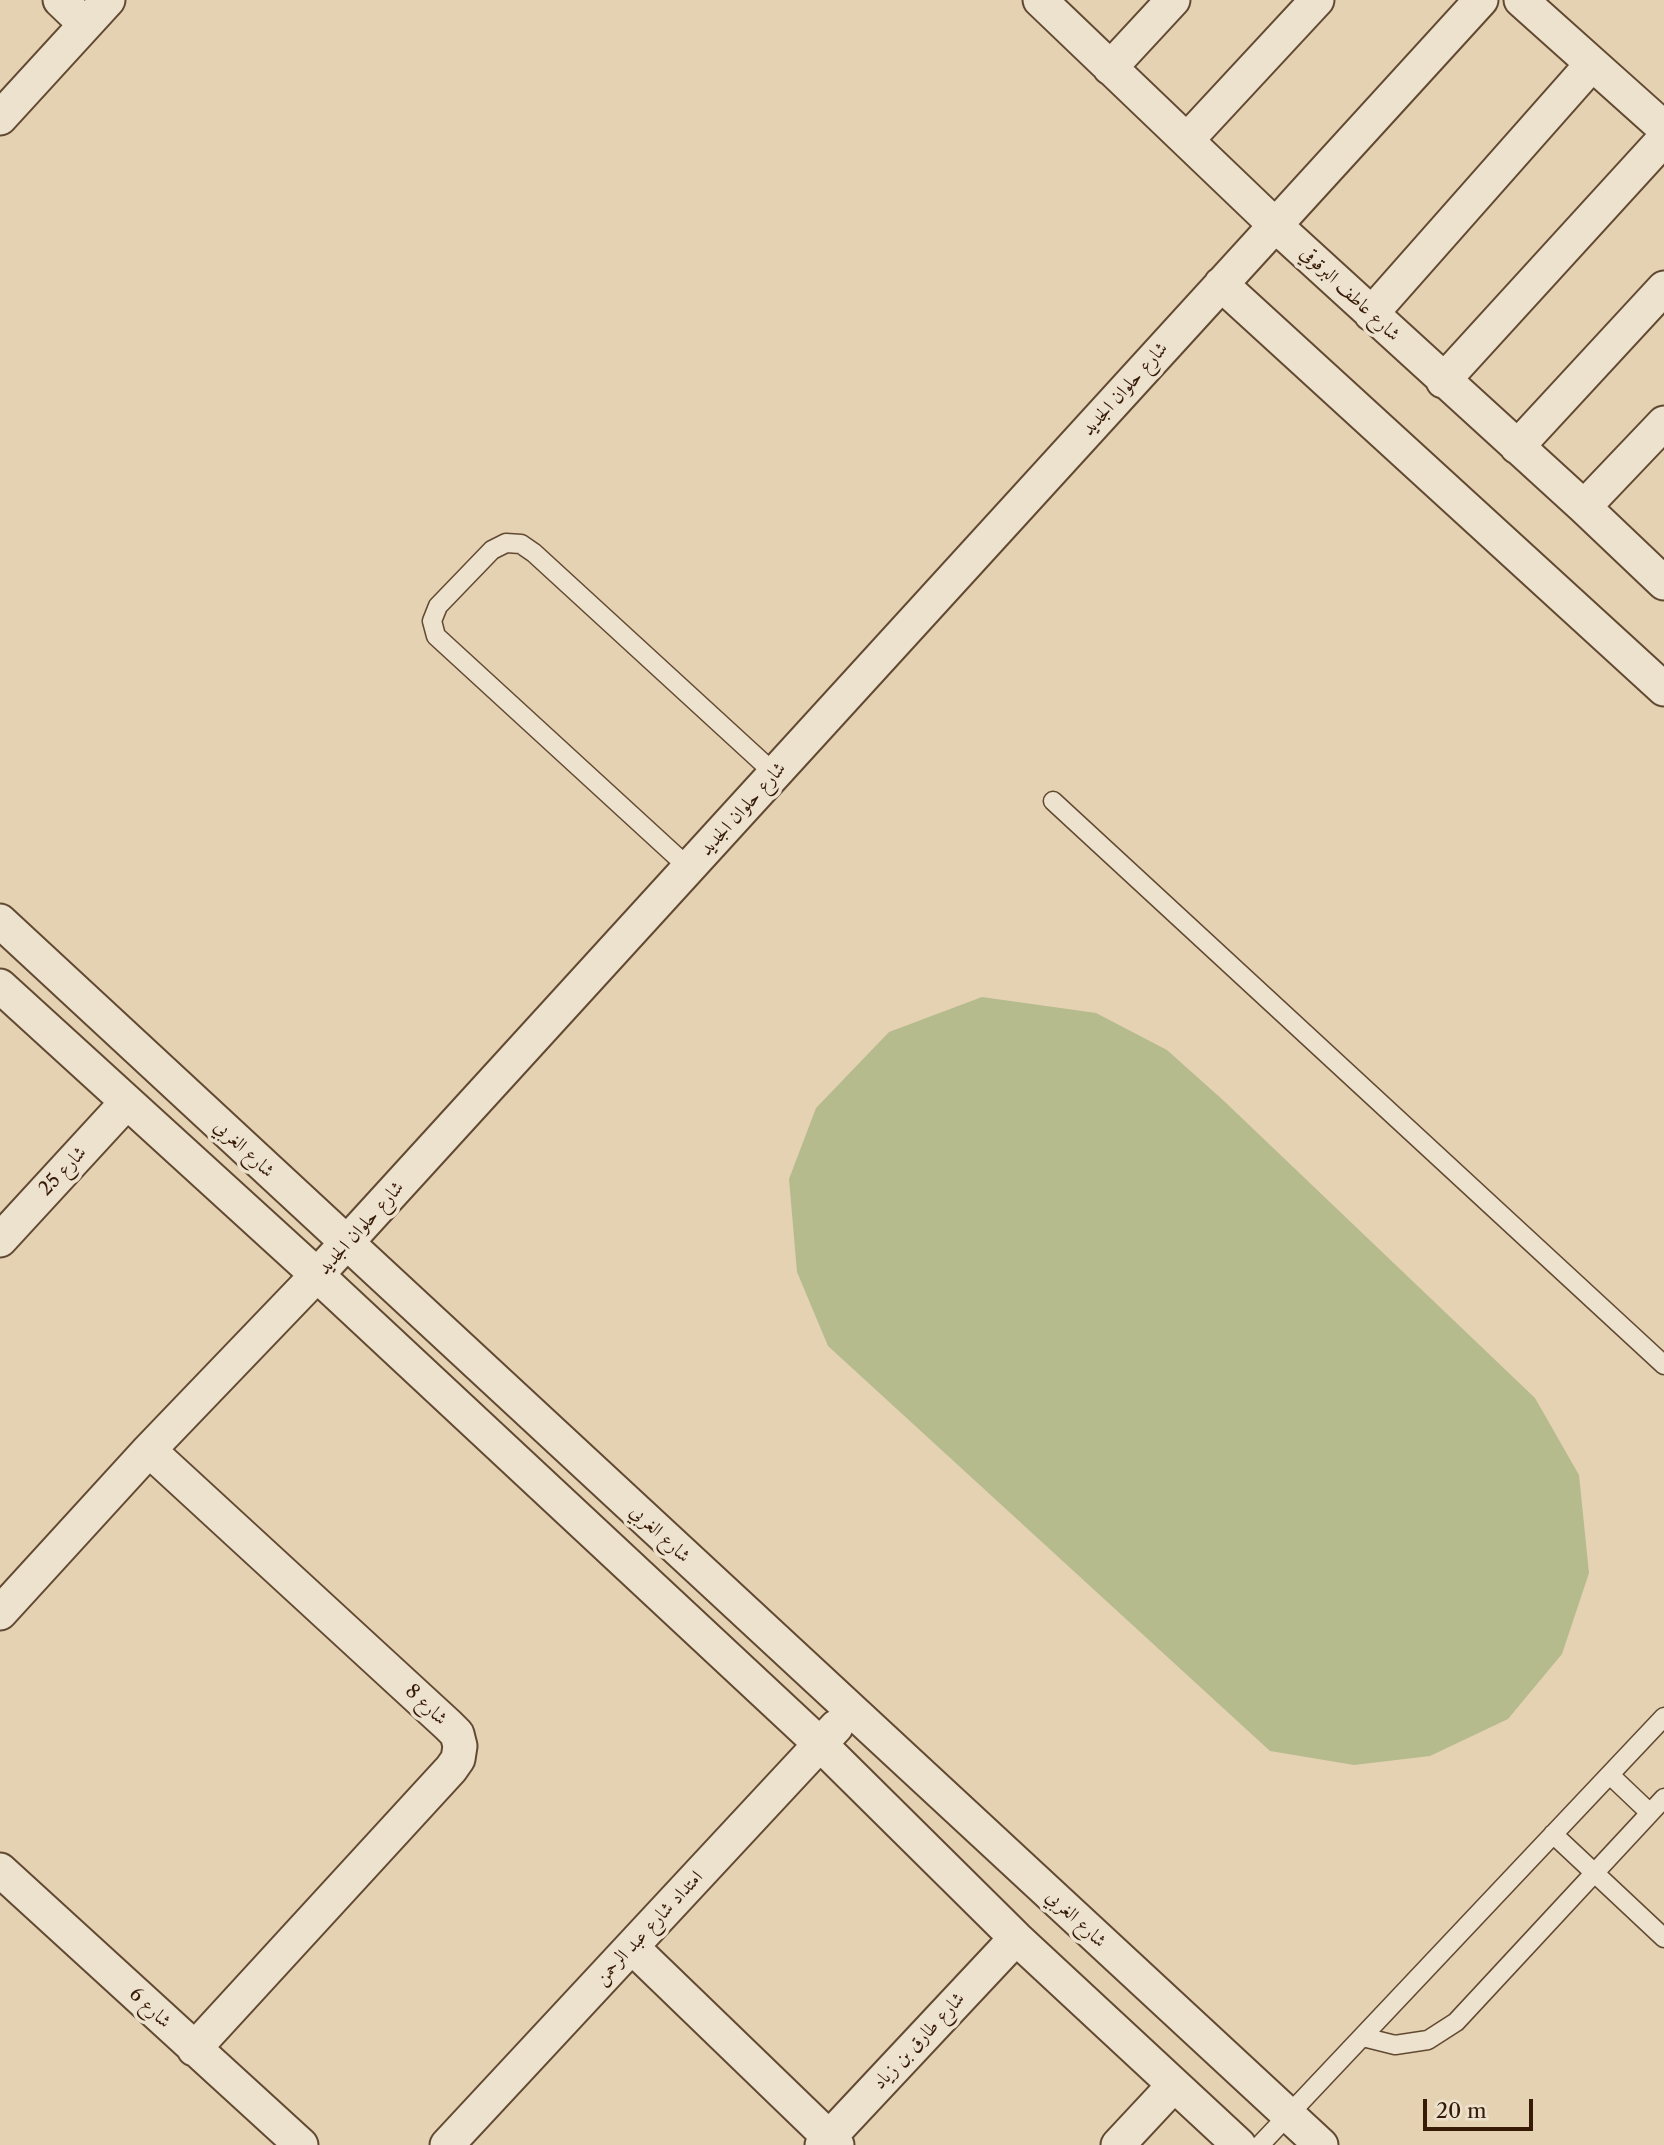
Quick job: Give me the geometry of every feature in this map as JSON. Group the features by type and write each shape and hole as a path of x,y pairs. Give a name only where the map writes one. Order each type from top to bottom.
{"street":[{"path":"60,0 85,24"},
{"path":"0,118 108,0"},
{"name":"شارع عاطف البرقوقي","path":"1040,0 1443,381 1661,574"},
{"path":"1110,68 1173,0"},
{"path":"1187,139 1317,0"},
{"name":"شارع حلوان الجديد","path":"0,1613 149,1450 346,1244 1481,0"},
{"path":"1521,0 1664,128"},
{"path":"1371,313 1592,64"},
{"path":"1443,381 1664,139"},
{"path":"1221,284 1664,689"},
{"path":"1517,447 1664,288"},
{"path":"1584,507 1664,423"},
{"name":"شارع الغربي","path":"0,922 1321,2145"},
{"path":"0,986 317,1275 820,1744 1016,1938 1239,2145"},
{"name":"شارع 25","path":"0,1240 127,1102"},
{"name":"شارع 8","path":"149,1450 448,1725 457,1734 460,1746 458,1759 451,1769 194,2049"},
{"name":"امتداد شارع عبد الرحمن","path":"447,2145 852,1710"},
{"name":"شارع 6","path":"0,1870 301,2145"},
{"name":"شارع طارق بن زياد","path":"830,2143 1016,1938"},
{"path":"632,1947 830,2143"},
{"path":"1118,2145 1174,2085"}],"lane":[{"path":"689,868 436,636 432,621 438,606 492,550 506,543 521,544 775,774"},
{"path":"1054,801 1664,1365"},
{"path":"1261,2145 1664,1717"},
{"path":"1610,1775 1650,1813"},
{"path":"1363,2037 1395,2045 1428,2040 1456,2022 1664,1798"},
{"path":"1553,1834 1664,1938"}],"green space":[{"path":"982,997 1096,1013 1167,1050 1224,1101 1535,1398 1579,1475 1589,1573 1562,1654 1508,1719 1430,1756 1354,1765 1270,1751 828,1346 797,1272 789,1179 816,1108 889,1032"}]}
